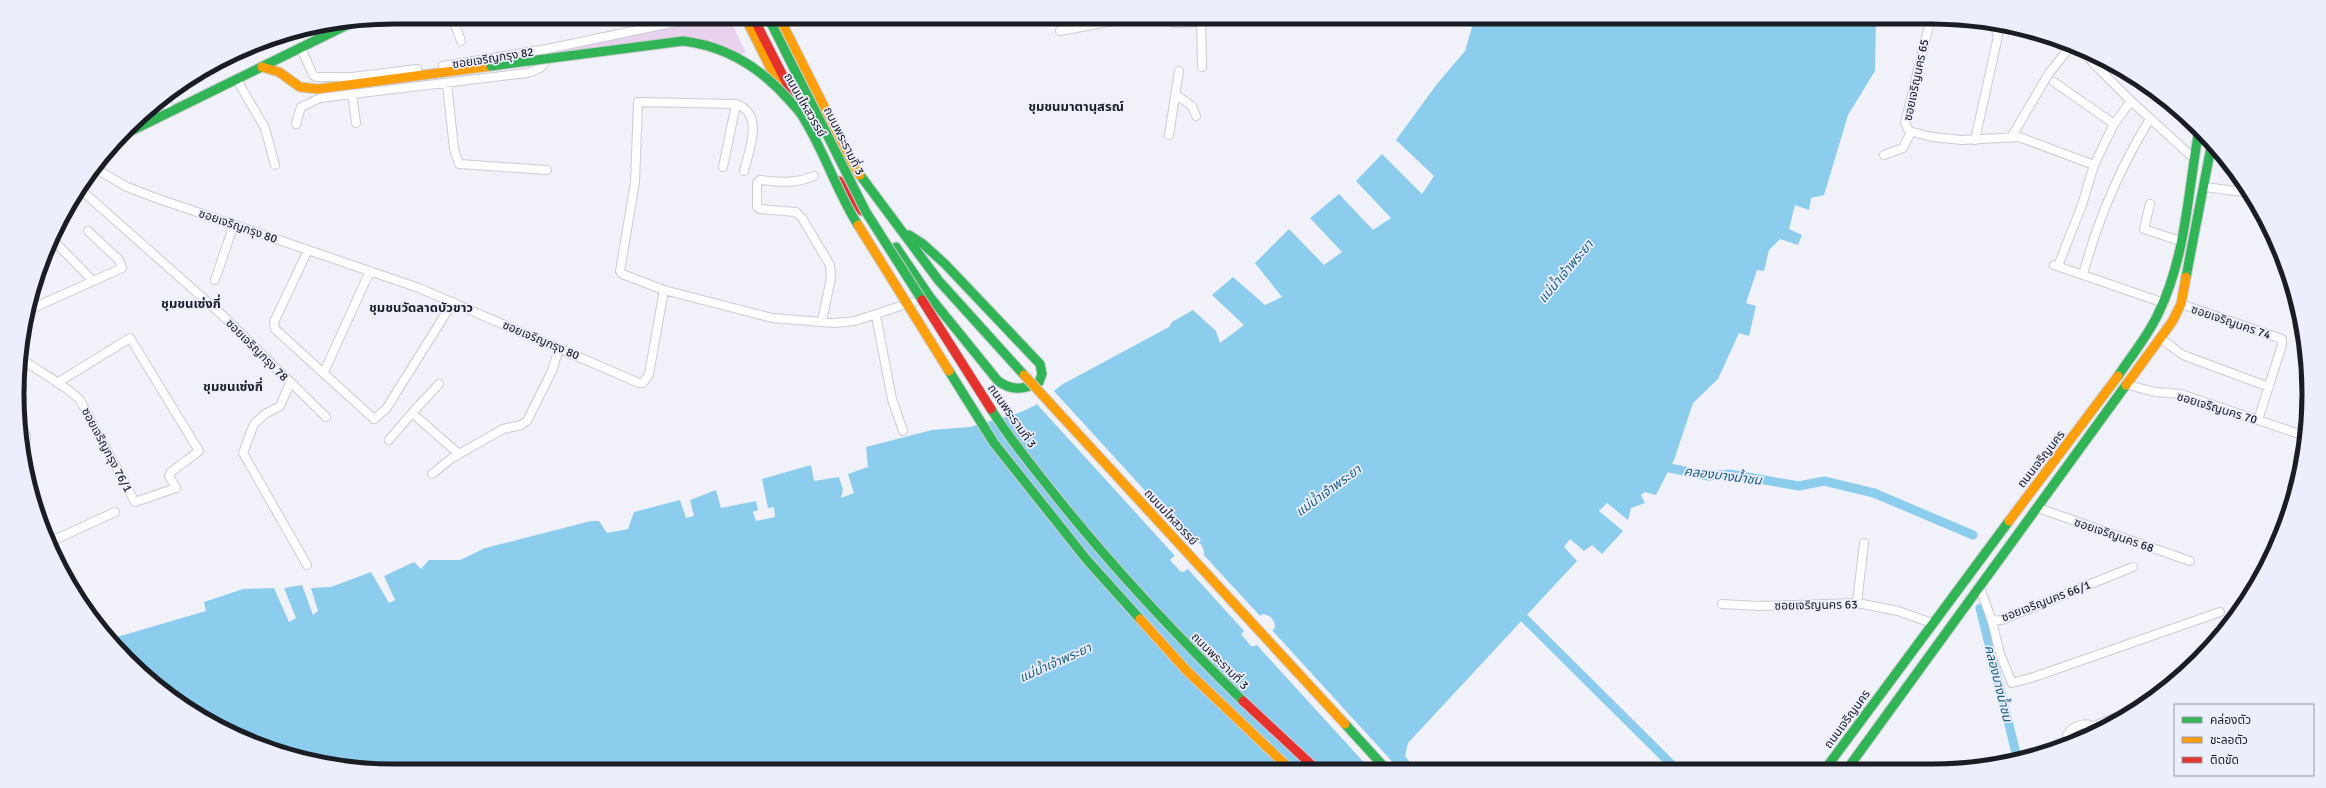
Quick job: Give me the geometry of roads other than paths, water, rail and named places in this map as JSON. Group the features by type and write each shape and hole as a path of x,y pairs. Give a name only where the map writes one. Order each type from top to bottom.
{"main road":[{"name":"ถนนมไหสวรรย์","path":"749,24 786,97 822,157 861,209 896,248 939,282"},
{"name":"ถนนพระรามที่ 3","path":"757,24 850,214 994,443 1087,560 1187,671 1285,764"},
{"name":"ถนนพระรามที่ 3","path":"772,24 866,212 1006,433 1098,549 1196,655 1289,746 1310,764"},
{"name":"ถนนมไหสวรรย์","path":"783,24 855,168 939,282 1381,764"},
{"path":"135,129 342,28"},
{"path":"262,67 279,72 300,87 318,90 683,41 702,43 723,50 744,60 763,74 804,118"},
{"path":"2191,158 2193,132"},
{"name":"ถนนเจริญนคร","path":"1829,764 1932,622 2111,386 2158,315 2164,303 2180,241 2191,158 2198,136"},
{"path":"1851,764 2161,339 2181,304 2208,172 2211,151"},
{"path":"2208,172 2216,157"},
{"path":"896,248 930,296 998,381 1007,387 1016,390 1028,389 1039,382 1042,374 1040,364 945,264 923,244 901,230"},
{"path":"1932,622 1949,631"}],"street":[{"path":"455,24 461,41"},
{"name":"ซอยเจริญกรุง 82","path":"301,48 312,75 316,77 352,76 419,69 548,49 667,24"},
{"path":"1060,31 1098,24"},
{"path":"1201,24 1202,67"},
{"name":"ซอยเจริญนคร 65","path":"1929,24 1905,123 1911,132 1932,137 1975,140 2012,136 2019,137 2094,165"},
{"path":"1975,140 1998,36 1996,30"},
{"path":"296,124 301,107 320,98 447,84 527,73 540,69 548,58 548,49"},
{"path":"2012,136 2049,73 2068,50"},
{"path":"2090,59 2131,101 2191,158"},
{"path":"1169,135 1179,71"},
{"path":"237,80 265,128 275,165"},
{"path":"2054,82 2114,124"},
{"path":"447,84 454,148 459,164 546,170"},
{"path":"352,94 356,123"},
{"path":"1175,94 1192,106 1196,116"},
{"path":"2131,101 2114,124 2094,165 2082,205 2056,265 2164,303"},
{"path":"166,102 170,112"},
{"path":"744,171 753,137 754,123 744,108 736,104 638,102 635,178 620,271 622,274 664,290 772,318 855,321 876,316 930,296"},
{"path":"723,167 736,104"},
{"path":"2083,275 2118,178 2128,155 2150,119"},
{"path":"1884,155 1903,148 1911,132"},
{"name":"ซอยเจริญกรุง 80","path":"99,170 136,191 370,271 453,302 643,383 649,374 664,290"},
{"path":"814,176 802,181 790,183 760,180 757,185 758,208 796,212 802,218 830,265 831,278 822,321"},
{"path":"2205,187 2242,192"},
{"name":"ซอยเจริญกรุง 78","path":"84,192 221,314 326,417"},
{"path":"2150,204 2144,229 2180,241"},
{"path":"215,280 234,224"},
{"path":"35,307 117,271 123,265 88,231"},
{"path":"56,243 93,281"},
{"path":"308,250 274,322 275,330 324,372 374,419 386,409 453,302"},
{"path":"324,372 370,271"},
{"name":"ซอยเจริญนคร 74","path":"2181,304 2282,339 2269,387"},
{"path":"876,316 892,399 903,431"},
{"name":"ซอยเจริญกรุง 76/1","path":"26,362 74,395 84,406 135,502 176,488 169,476 171,472 199,451 130,338 57,383"},
{"path":"2161,339 2183,355 2269,387 2258,420"},
{"path":"432,474 459,454 502,429 521,425 528,421 552,371 559,348"},
{"path":"290,383 280,406 265,414 254,424 243,453 307,564"},
{"path":"389,440 439,384"},
{"name":"ซอยเจริญนคร 70","path":"2128,385 2155,392 2182,394 2300,434"},
{"path":"412,413 459,454"},
{"name":"ซอยเจริญนคร 68","path":"2038,508 2190,561"},
{"path":"54,540 115,512"},
{"path":"1857,603 1864,543"},
{"name":"ซอยเจริญนคร 66/1","path":"1980,588 1992,621 2013,616 2133,567"},
{"name":"ซอยเจริญนคร 63","path":"1722,604 1759,606 1857,603 1898,611 1932,622"},
{"path":"1992,621 2000,654 2012,682 2034,677 2220,612"},
{"path":"2068,738 2067,734 2069,730 2085,724 2091,728"}],"water":[{"name":"แม่น้ำเจ้าพระยา","path":"1473,24 1876,24 1875,71 1848,115 1824,195 1811,198 1809,210 1795,205 1789,229 1802,235 1798,245 1780,239 1769,250 1764,271 1757,270 1746,303 1756,306 1749,336 1739,333 1718,379 1693,403 1674,460 1656,495 1645,492 1641,495 1645,503 1631,508 1628,520 1607,503 1599,511 1623,531 1602,554 1592,545 1584,551 1570,539 1564,547 1577,561 1408,743 1405,756 1411,764 394,764 346,761 298,751 252,736 230,726 188,702 169,688 132,656 115,637 206,611 204,602 243,589 274,588 289,622 296,618 284,588 302,585 313,615 318,611 311,588 331,587 371,572 389,603 395,600 384,576 414,562 421,569 429,560 460,560 485,548 591,521 599,521 607,533 628,529 634,512 680,500 686,518 694,516 690,500 716,490 721,508 756,501 758,510 753,512 756,521 775,517 774,507 768,508 762,479 811,465 814,481 839,477 843,490 841,498 854,493 848,474 868,467 866,447 932,430 970,427 1021,412 1034,406 1063,384 1169,327 1172,322 1193,310 1216,331 1220,343 1244,325 1212,295 1233,277 1265,305 1282,297 1255,263 1289,229 1324,265 1342,252 1310,218 1339,194 1373,230 1391,218 1356,181 1382,154 1422,194 1434,176 1396,140 1437,84 1465,51","holes":["1191,539 1196,540 1203,548 1204,554 1184,572 1180,571 1170,560","1262,614 1272,618 1275,628 1255,646 1251,646 1241,634"]}],"waterway":[{"name":"คลองบางน้ำชน","path":"1661,461 1670,468 1708,476 1730,474 1799,486 1824,481 1874,493 1973,535"},
{"name":"คลองบางน้ำชน","path":"1980,608 2016,754"},
{"path":"1516,610 1671,764"}],"district":[{"name":"ชุมชนมาตานุสรณ์","path":"1076,106"},
{"name":"ชุมชนเซ่งกี่","path":"191,303"},
{"name":"ชุมชนวัดลาดบัวขาว","path":"421,307"},
{"name":"ชุมชนเซ่งกี่","path":"233,386"}]}
